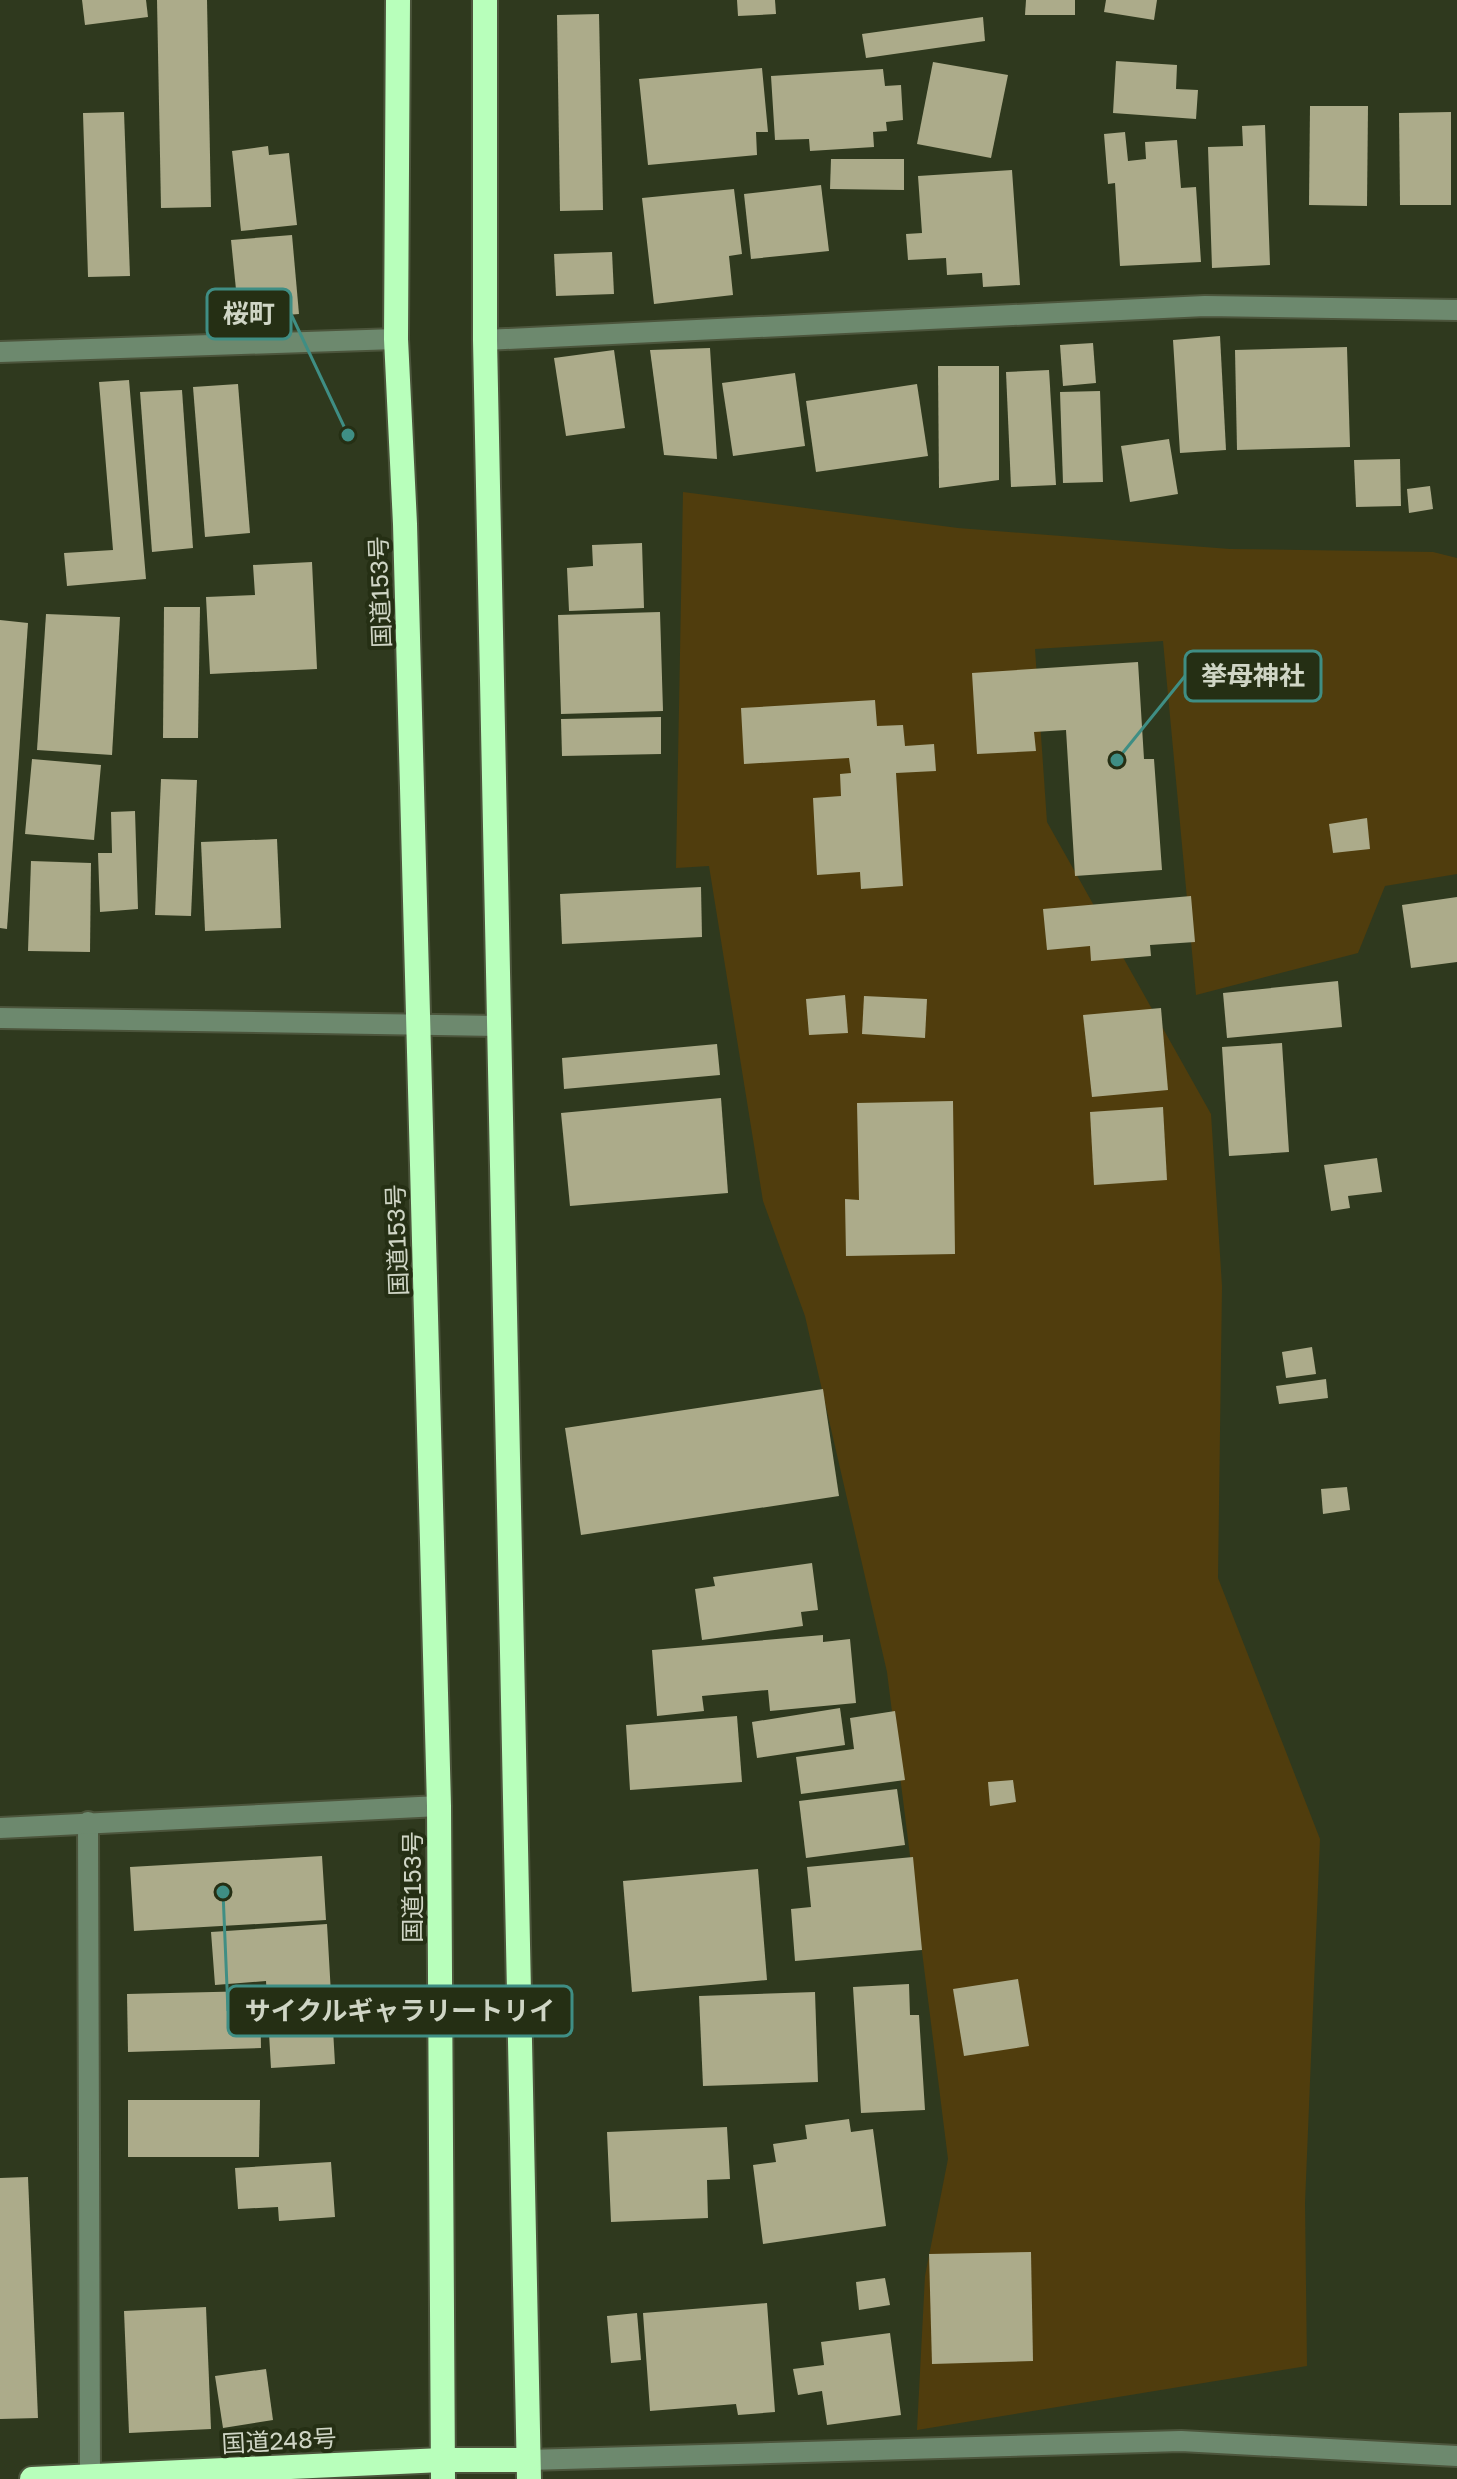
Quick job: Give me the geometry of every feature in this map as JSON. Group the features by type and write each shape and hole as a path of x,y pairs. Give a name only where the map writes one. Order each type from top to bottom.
{"highway":[{"name":"国道153号","path":"398,0 396,339 405,524 439,1806 442,2470"},
{"path":"485,0 485,340 528,2469"},
{"name":"国道248号","path":"32,2479 528,2469"}],"street":[{"path":"485,340 1205,306 1457,310"},
{"path":"0,352 396,339"},
{"path":"0,1018 498,1026"},
{"path":"0,1828 439,1806"},
{"path":"88,1822 90,2477"},
{"path":"528,2469 1181,2441 1457,2456"}],"shaded area":[{"path":"683,492 958,528 1230,549 1433,552 1457,558 1457,874 1385,886 1358,953 1196,995 1163,641 1035,649 1047,822 1211,1114 1222,1286 1218,1578 1320,1839 1305,2203 1307,2366 917,2430 925,2276 948,2159 887,1672 805,1316 763,1201 709,866 676,868"}],"building":[{"path":"82,0 146,0 148,17 85,25"},
{"path":"157,0 207,0 211,207 161,208"},
{"path":"737,0 775,0 776,14 738,16"},
{"path":"1026,0 1075,0 1075,15 1025,15"},
{"path":"1106,0 1157,0 1154,20 1104,12"},
{"path":"599,14 603,210 560,211 557,15"},
{"path":"983,17 985,41 866,58 862,34"},
{"path":"1116,61 1177,65 1176,89 1198,90 1196,119 1113,113"},
{"path":"933,62 1008,75 991,158 917,144"},
{"path":"762,68 768,132 756,132 757,155 648,165 639,79"},
{"path":"883,69 885,86 901,85 903,120 886,122 887,131 873,132 874,147 810,151 809,139 775,140 771,76"},
{"path":"1310,106 1368,106 1367,206 1309,205"},
{"path":"124,112 130,276 88,277 83,113"},
{"path":"1451,112 1451,205 1400,205 1399,113"},
{"path":"1265,125 1270,265 1212,268 1208,147 1243,146 1242,126"},
{"path":"1125,132 1128,161 1146,159 1145,142 1177,140 1181,188 1196,187 1201,262 1120,266 1115,183 1108,184 1104,134"},
{"path":"268,146 269,155 289,153 297,225 241,231 232,151"},
{"path":"831,159 904,159 904,190 830,189"},
{"path":"1012,170 1020,285 983,287 982,273 947,275 946,258 908,260 906,234 922,233 918,176"},
{"path":"821,185 829,251 751,259 744,194"},
{"path":"734,189 742,254 729,256 733,295 654,304 642,198"},
{"path":"292,235 299,314 239,319 231,240"},
{"path":"612,252 614,294 556,296 554,254"},
{"path":"1220,336 1226,450 1180,453 1173,340"},
{"path":"1093,343 1096,383 1063,386 1060,345"},
{"path":"1347,347 1350,447 1237,450 1235,350"},
{"path":"710,348 717,459 664,455 650,350"},
{"path":"614,350 625,428 566,436 554,358"},
{"path":"938,366 999,366 999,480 939,488"},
{"path":"1049,370 1056,485 1011,487 1006,372"},
{"path":"795,373 805,446 733,456 722,383"},
{"path":"129,380 146,579 67,586 64,553 113,550 99,382"},
{"path":"238,384 250,533 205,537 193,387"},
{"path":"917,384 928,456 816,472 806,401"},
{"path":"182,390 193,548 152,552 140,392"},
{"path":"1100,391 1103,482 1063,483 1060,392"},
{"path":"1169,439 1178,494 1130,502 1121,446"},
{"path":"1400,459 1401,506 1356,507 1354,460"},
{"path":"1430,486 1433,509 1409,513 1407,489"},
{"path":"642,543 644,608 569,611 567,568 593,566 592,545"},
{"path":"312,562 317,669 210,674 206,597 255,595 253,565"},
{"path":"164,607 200,607 198,738 163,738"},
{"path":"660,612 663,711 561,714 558,615"},
{"path":"46,614 120,617 112,755 37,750"},
{"path":"0,620 28,623 7,929 0,928"},
{"path":"1138,662 1144,759 1154,759 1162,870 1075,876 1066,730 1034,732 1036,751 977,754 972,673"},
{"path":"875,700 877,726 903,725 905,746 934,744 936,771 896,773 903,886 861,889 860,872 817,875 813,798 841,796 840,774 851,773 849,758 744,764 741,708"},
{"path":"661,717 661,754 562,756 561,719"},
{"path":"32,759 101,765 94,840 25,834"},
{"path":"161,779 197,780 191,916 155,915"},
{"path":"135,811 138,909 100,912 98,853 112,853 111,812"},
{"path":"1367,818 1370,849 1333,853 1329,824"},
{"path":"277,839 281,928 205,931 201,842"},
{"path":"31,861 91,863 90,952 28,951"},
{"path":"701,887 702,937 562,944 560,894"},
{"path":"1191,896 1195,942 1150,945 1151,956 1091,961 1090,946 1047,950 1043,909"},
{"path":"1457,897 1457,962 1411,968 1402,905"},
{"path":"1338,981 1342,1027 1227,1038 1223,993"},
{"path":"845,995 848,1033 809,1035 806,999"},
{"path":"864,996 927,999 925,1038 862,1034"},
{"path":"1161,1008 1168,1090 1092,1097 1083,1015"},
{"path":"1282,1043 1289,1152 1229,1156 1222,1047"},
{"path":"717,1044 720,1075 564,1089 562,1058"},
{"path":"721,1098 728,1193 570,1206 561,1113"},
{"path":"953,1101 955,1254 846,1256 845,1199 859,1200 857,1103"},
{"path":"1163,1107 1167,1180 1094,1185 1090,1112"},
{"path":"1377,1158 1382,1192 1348,1196 1350,1208 1331,1211 1324,1165"},
{"path":"1312,1347 1316,1374 1286,1378 1282,1352"},
{"path":"1326,1379 1328,1398 1279,1404 1276,1386"},
{"path":"823,1389 839,1496 581,1535 565,1428"},
{"path":"1347,1487 1350,1510 1323,1514 1321,1489"},
{"path":"812,1563 818,1610 801,1612 803,1626 702,1640 695,1589 715,1586 713,1577"},
{"path":"823,1635 823,1642 850,1639 856,1703 770,1711 768,1690 702,1696 704,1711 657,1716 652,1650"},
{"path":"840,1708 845,1745 757,1758 752,1722"},
{"path":"895,1711 905,1780 801,1794 796,1757 854,1749 850,1718"},
{"path":"737,1716 742,1782 630,1790 626,1725"},
{"path":"1013,1780 1016,1802 990,1806 988,1782"},
{"path":"897,1789 905,1845 806,1858 799,1801"},
{"path":"322,1856 326,1920 134,1931 130,1867"},
{"path":"913,1857 922,1950 795,1961 791,1909 811,1907 807,1867"},
{"path":"758,1869 767,1980 632,1992 623,1881"},
{"path":"327,1924 335,2064 271,2068 266,1981 215,1985 211,1932"},
{"path":"1018,1979 1029,2046 964,2056 953,1989"},
{"path":"909,1984 910,2015 919,2015 925,2110 861,2113 853,1987"},
{"path":"260,1991 261,2048 128,2052 127,1994"},
{"path":"815,1992 818,2082 703,2086 699,1996"},
{"path":"128,2100 260,2100 259,2157 128,2157"},
{"path":"849,2119 851,2132 873,2129 886,2226 763,2244 753,2165 776,2162 773,2144 807,2139 805,2125"},
{"path":"727,2127 730,2179 707,2180 708,2218 611,2222 607,2132"},
{"path":"331,2162 335,2217 279,2221 278,2207 238,2209 235,2168"},
{"path":"28,2177 38,2418 0,2419 0,2178"},
{"path":"1031,2252 1033,2361 932,2364 929,2254"},
{"path":"885,2278 890,2305 859,2310 856,2282"},
{"path":"767,2303 775,2412 738,2415 736,2404 650,2411 643,2313"},
{"path":"206,2307 211,2429 129,2433 124,2311"},
{"path":"637,2313 641,2360 611,2363 607,2316"},
{"path":"890,2333 901,2415 827,2425 822,2391 798,2395 793,2369 824,2365 821,2342"},
{"path":"266,2369 273,2420 223,2428 215,2376"}],"place":[{"name":"桜町","path":"348,435"},
{"name":"挙母神社","path":"1117,760"},
{"name":"サイクルギャラリートリイ","path":"223,1892"}]}
